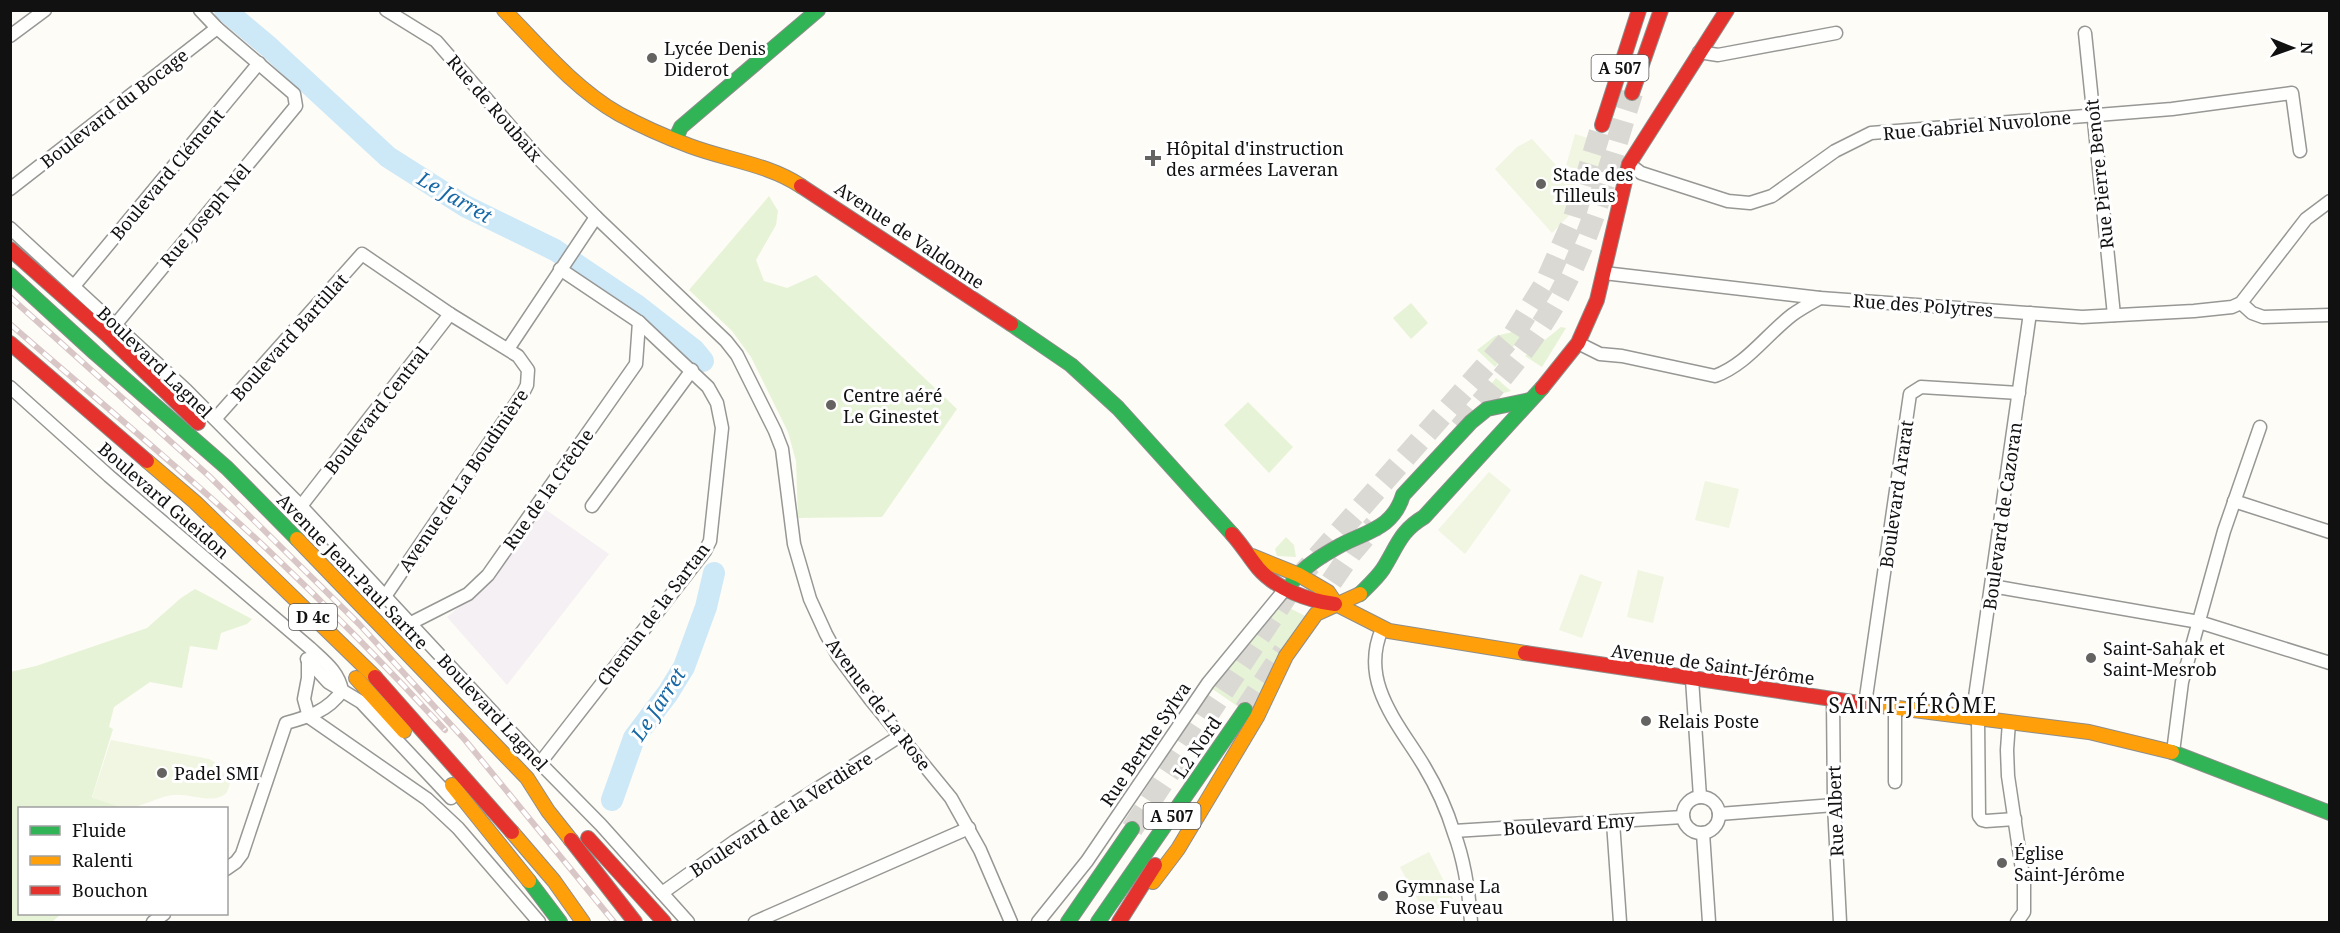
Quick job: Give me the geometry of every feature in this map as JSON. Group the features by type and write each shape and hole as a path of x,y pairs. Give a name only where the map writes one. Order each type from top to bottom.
{"main road":[{"name":"Avenue de Valdonne","path":"504,10 548,56 594,97 619,114 675,140 794,181 1071,365 1118,408 1252,556 1259,569 1286,588 1314,602 1336,604"},
{"path":"675,140 681,127 818,10"},
{"name":"A 507","path":"1602,125 1639,10"},
{"name":"A 507","path":"1632,93 1661,10"},
{"path":"1699,52 1715,10"},
{"path":"1120,922 1178,849 1257,717 1286,656 1316,614 1359,595 1382,570 1399,539 1411,525 1424,517 1437,503 1551,378 1578,343 1594,308 1604,273 1629,164 1727,10"},
{"path":"10,249 107,335 232,458 447,693"},
{"name":"Avenue Jean-Paul Sartre","path":"10,275 227,468 447,693 527,778 548,811 636,922"},
{"name":"D 4c","path":"10,343 195,502 390,692 554,881 583,922"},
{"path":"1286,588 1305,567 1342,545 1379,530 1399,508 1404,495 1471,422 1487,409 1530,400"},
{"path":"195,502 434,763 529,881"},
{"name":"Avenue de Valdonne","path":"1252,556 1299,575 1328,592 1336,604"},
{"name":"Avenue de Saint-Jérôme","path":"1336,604 1382,629 1406,635 1692,680 2089,732 2173,752 2330,813"},
{"name":"L2 Nord","path":"1098,922 1245,710 1236,733 1120,922"},
{"path":"527,778 595,845 664,922"},
{"name":"A 507","path":"1068,922 1132,829"},
{"name":"Boulevard Gueidon","path":"529,881 561,922"},
{"path":"1061,922 1090,892"}],"street":[{"path":"10,36 45,10"},
{"path":"200,10 217,28 259,63"},
{"name":"Rue de Roubaix","path":"386,10 436,41 537,157 596,217"},
{"name":"Boulevard du Bocage","path":"10,189 217,28"},
{"path":"1699,52 1718,55 1836,33"},
{"name":"Rue Pierre Benoît","path":"2085,33 2114,315"},
{"name":"Rue Joseph Nel","path":"116,324 296,106 294,94 259,63"},
{"name":"Boulevard Clément","path":"74,286 259,63"},
{"name":"Rue Gabriel Nuvolone","path":"1629,164 1641,172 1717,197 1750,203 1772,196 1835,151 1871,134 2172,109 2292,93 2300,151"},
{"path":"2330,201 2306,219 2241,303 2252,313 2262,317 2330,315"},
{"path":"508,349 596,217"},
{"name":"Avenue de La Rose","path":"596,217 702,317 737,355 782,449 794,544 810,599 826,634 838,656 951,798 969,828 1011,922"},
{"name":"Boulevard Lagnel","path":"10,228 116,324 301,506 386,595 540,764 601,825 688,922"},
{"name":"Avenue de La Boudinière","path":"362,254 450,314 508,349 524,362 528,370 527,385 523,393 386,595"},
{"name":"Boulevard Bartillat","path":"215,419 362,254"},
{"name":"Chemin de la Sartan","path":"540,764 705,551 710,541 722,428 717,403 708,387 692,369 639,322 563,265"},
{"name":"Rue des Polytres","path":"1604,273 1820,298 2082,317 2194,311 2232,307 2241,303"},
{"path":"1578,343 1600,354 1622,356 1715,376 1728,371 1749,356 1792,315 1820,298"},
{"name":"Boulevard de Cazoran","path":"2015,819 1986,821 1979,816 1975,718 2030,313"},
{"name":"Boulevard Central","path":"301,506 450,314"},
{"name":"Rue de la Crêche","path":"411,623 468,594 488,575 636,364 639,322"},
{"path":"592,506 692,369"},
{"name":"Boulevard Gueidon","path":"10,387 336,674 341,681 342,691"},
{"name":"Boulevard Ararat","path":"1865,704 1910,394 1921,387 2019,393"},
{"path":"2173,752 2182,682 2224,531 2260,427"},
{"path":"2234,501 2330,532"},
{"path":"1992,586 2199,622 2330,663"},
{"name":"Rue Berthe Sylva","path":"1038,922 1087,861 1208,683 1286,588"},
{"path":"1382,629 1376,643 1374,658 1382,699 1425,768 1454,831 1469,894 1471,922"},
{"name":"Boulevard Gueidon","path":"295,637 308,661 328,682 361,702 529,881"},
{"path":"308,661 308,678 303,699 309,717 427,799 458,828 539,922"},
{"path":"1692,680 1700,797"},
{"path":"228,868 242,854 286,723 309,717 337,698 342,691"},
{"name":"Rue Albert","path":"1833,699 1834,805 1840,922"},
{"path":"1895,708 1895,782"},
{"path":"2009,723 2008,776 2024,884 2024,912 2017,922"},
{"name":"Boulevard de la Verdière","path":"662,892 900,736"},
{"path":"1700,797 1713,801 1719,814 1715,827 1703,833 1690,829 1683,817 1687,803 1700,797"},
{"path":"1719,814 1834,805"},
{"name":"Boulevard Emy","path":"1454,831 1683,817"},
{"path":"1613,822 1620,922"},
{"path":"755,922 969,828"},
{"path":"1703,833 1708,922"}],"shaded area":[{"path":"542,507 609,554 507,685 447,617 486,585"}],"green space":[{"path":"1575,134 1606,144 1597,175 1566,166"},
{"name":"Stade des Tilleuls","path":"1532,139 1586,198 1552,233 1495,169 1517,147"},
{"path":"769,196 778,211 776,225 756,260 764,281 787,288 816,275 957,409 882,517 798,518 796,461 788,432 751,357 732,331 689,290"},
{"path":"1411,303 1428,323 1411,339 1393,318"},
{"path":"1561,327 1566,328 1542,367 1525,356"},
{"path":"1530,328 1495,367 1477,350 1495,336"},
{"path":"1496,378 1511,391 1482,399 1481,396"},
{"path":"1248,402 1293,447 1269,473 1224,425"},
{"path":"1489,472 1511,490 1465,554 1438,530"},
{"path":"1705,481 1739,489 1729,528 1695,520"},
{"path":"1286,537 1294,545 1296,557 1277,556 1275,549"},
{"path":"1638,570 1664,577 1653,623 1627,617"},
{"path":"1580,574 1602,582 1582,638 1559,630"},
{"path":"195,589 252,619 247,624 221,633 217,650 190,646 182,688 150,682 114,707 109,727 113,729 92,797 124,807 18,807 18,915 60,915 52,922 11,922 10,672 36,666 147,628 181,598"},
{"path":"1280,603 1305,616 1253,717 1211,688"},
{"name":"Padel SMI","path":"111,740 209,759 216,763 230,783 226,794 222,796 202,798 173,795 137,807 124,807 92,798"},
{"path":"1429,852 1453,899 1426,915 1400,867"}],"waterway":[{"name":"Le Jarret","path":"225,10 269,47 388,157 465,206 555,250 635,304 694,350 703,361"},
{"name":"Le Jarret","path":"612,800 634,738 668,693 684,667 706,607 714,573"}],"tunnel":[{"path":"1460,428 1529,343 1563,288 1602,192 1632,93"},
{"path":"1132,829 1297,580 1514,334 1546,282 1573,221 1602,125"},
{"path":"1313,609 1351,553 1375,525"},
{"path":"1245,710 1284,651"}],"railway":[{"path":"10,297 209,476 359,624 465,740 614,922"},
{"path":"10,324 236,520 358,638 445,730"}],"traffic: fast":[{"path":"675,140 681,127 818,10"},
{"path":"10,275 227,468 297,539"},
{"path":"1011,324 1071,365 1118,408 1232,534"},
{"path":"1360,594 1381,572 1409,528 1424,517 1542,388"},
{"path":"1293,581 1303,570 1321,557 1386,522 1399,506 1403,495 1471,422 1487,409 1530,400"},
{"path":"1098,922 1245,710"},
{"path":"2172,752 2330,813"},
{"path":"1068,922 1132,829"},
{"path":"529,881 560,922"}],"traffic: slow":[{"path":"504,10 573,80 619,114 681,143 775,172 801,186"},
{"path":"147,461 195,502 375,677"},
{"path":"297,539 527,778 548,811 571,840"},
{"path":"1252,556 1299,575 1328,592 1336,604 1389,631 1525,653"},
{"path":"1153,882 1178,849 1257,717 1286,656 1316,614 1360,594"},
{"path":"356,678 404,731"},
{"path":"1866,704 2089,732 2172,752"},
{"path":"452,785 529,881"},
{"path":"512,832 554,881 583,922"}],"traffic: jam":[{"path":"1602,125 1639,10"},
{"path":"1632,93 1661,10"},
{"path":"1542,388 1578,343 1597,300 1629,164 1727,10"},
{"path":"801,186 1011,324"},
{"path":"10,249 107,335 198,423"},
{"path":"10,343 147,461"},
{"path":"1232,534 1258,568 1274,582 1304,597 1335,604"},
{"path":"1525,653 1866,704"},
{"path":"375,677 512,832"},
{"path":"588,838 664,922"},
{"path":"571,840 635,922"},
{"path":"1119,922 1155,865"}],"place":[{"name":"Lycée Denis Diderot","path":"652,58"},
{"name":"Hôpital d'instruction des armées Laveran","path":"1153,158"},
{"name":"Stade des Tilleuls","path":"1541,184"},
{"name":"Centre aéré Le Ginestet","path":"831,405"},
{"name":"Saint-Sahak et Saint-Mesrob","path":"2091,658"},
{"name":"Relais Poste","path":"1646,721"},
{"name":"Padel SMI","path":"162,773"},
{"name":"Église Saint-Jérôme","path":"2002,863"},
{"name":"Gymnase La Rose Fuveau","path":"1383,896"}],"district":[{"name":"SAINT-JÉRÔME","path":"1913,705"}]}
